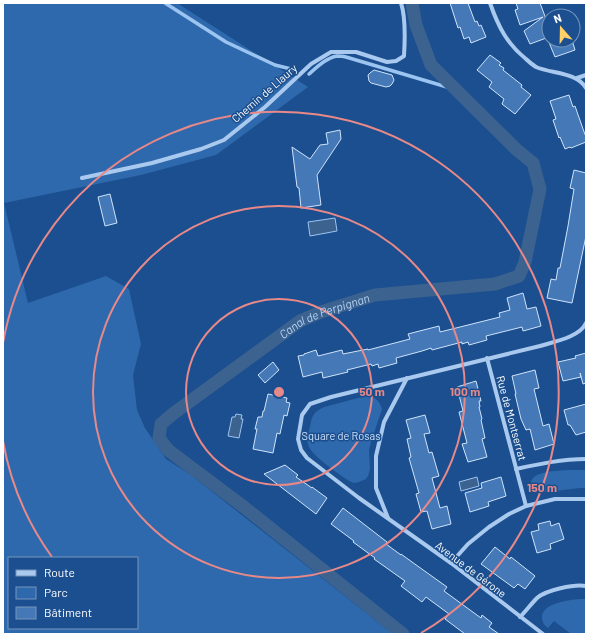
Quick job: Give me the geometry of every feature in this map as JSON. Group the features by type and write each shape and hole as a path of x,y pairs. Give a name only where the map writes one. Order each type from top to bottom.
{"street":[{"name":"Chemin de Llaury","path":"82,178 152,163 201,149 224,140 265,107 311,64 331,52 356,52 387,62 396,61 404,56 405,42 403,10 401,3"},
{"path":"490,3 496,21 506,38 521,55 536,67 577,78 586,88"},
{"path":"577,78 586,75"},
{"name":"Avenue de Gérone","path":"543,634 451,563 359,498 307,458 301,450 298,439 302,415 310,404 331,397 540,346 572,336 585,326 586,323"},
{"name":"Rue de Montserrat","path":"487,358 526,506"},
{"path":"388,518 376,488 376,456 384,422 407,378"},
{"path":"516,469 572,459 586,459"},
{"path":"451,563 468,544 489,527 509,514 526,506 555,500 586,499"},
{"path":"520,617 538,597 558,588 586,586"}],"green space":[{"path":"3,3 177,3 308,87 216,155 141,175 4,203 28,303 106,276 129,289 141,344 133,375 137,410 145,428 166,459 191,475 393,634 3,634"},
{"name":"Square de Rosas","path":"366,396 376,399 380,403 382,409 369,450 370,469 368,476 366,479 354,483 319,459 308,444 308,435 314,414 318,411 324,407"},
{"path":"586,470 586,488 538,493 534,490 531,483 533,478 546,472"},
{"path":"586,599 586,634 571,634 554,621 548,628 544,625 542,617 546,608 557,603"}],"shaded area":[{"path":"335,218 337,231 310,236 308,222"},
{"path":"236,414 242,415 241,419 243,419 239,438 228,436 232,417 235,417"},
{"path":"477,477 479,486 461,491 459,482"}],"building":[{"path":"450,3 468,3 475,22 477,21 479,26 481,25 486,37 471,43 469,37 464,39 460,27 458,28"},
{"path":"516,3 540,3 542,8 541,18 520,25 515,10 518,9"},
{"path":"541,18 541,40 530,44 524,31"},
{"path":"551,48 574,48 575,50 555,57"},
{"path":"490,55 501,63 499,65 504,68 503,70 522,85 521,87 531,95 515,114 502,104 504,99 489,87 492,82 477,70"},
{"path":"374,70 392,75 394,80 392,84 386,87 371,83 368,75"},
{"path":"569,95 573,107 575,106 586,137 586,142 565,149 560,137 559,138 553,120 556,119 550,101"},
{"path":"340,130 341,139 317,175 321,205 301,208 292,147 310,159 320,145 328,144 326,133"},
{"path":"574,170 586,173 586,236 572,303 547,298 551,279 556,280 558,268 560,268 574,189 570,188"},
{"path":"110,194 117,223 105,226 98,197"},
{"path":"523,293 527,309 536,307 541,326 523,331 522,327 486,336 487,340 469,345 468,342 462,344 462,342 432,350 431,348 396,358 397,363 379,368 378,364 372,366 371,364 347,370 348,372 323,378 322,372 303,377 298,356 316,350 318,356 342,350 343,354 368,350 410,339 408,334 439,326 440,332 500,317 499,313 510,310 507,298"},
{"path":"586,353 586,383 583,384 580,373 581,377 563,381 558,362 576,358 575,356"},
{"path":"273,362 279,370 265,383 258,375"},
{"path":"535,370 539,388 534,389 543,426 549,424 554,444 535,450 530,429 526,430 521,419 512,376"},
{"path":"476,381 481,401 479,401 479,407 485,438 482,439 487,457 468,462 462,444 467,443 459,412 463,411 457,387"},
{"path":"268,394 287,398 286,402 290,403 287,416 284,415 280,434 277,433 273,453 253,449 258,417 262,417"},
{"path":"586,404 586,432 576,435 570,425 568,425 564,410"},
{"path":"425,415 430,433 424,434 429,453 432,452 439,476 432,478 440,508 447,506 451,524 432,529 427,511 421,512 416,494 419,493 409,458 411,457 407,439 411,438 406,420"},
{"path":"285,465 298,475 296,477 327,498 316,514 264,474"},
{"path":"501,477 506,496 488,502 489,506 470,512 465,493 482,488 481,483"},
{"path":"343,508 387,542 386,544 447,587 444,591 481,618 482,615 492,623 489,627 499,634 465,634 445,619 449,614 426,597 422,602 401,586 405,581 374,559 375,558 331,524"},
{"path":"550,521 551,526 559,523 564,539 550,544 551,549 537,553 531,532 539,530 538,524"},
{"path":"495,547 510,559 511,557 535,576 525,589 518,584 514,588 481,564"}],"waterway":[{"path":"165,3 226,42 275,65 295,70"},
{"name":"Canal de Perpignan","path":"403,634 244,507 168,450 159,438 161,424 174,413 300,321 321,312 375,295 495,284 519,276 525,262 540,189 533,163 517,150 431,65 416,25 412,3"},
{"path":"309,74 329,59 337,56 343,56 457,90"}]}
